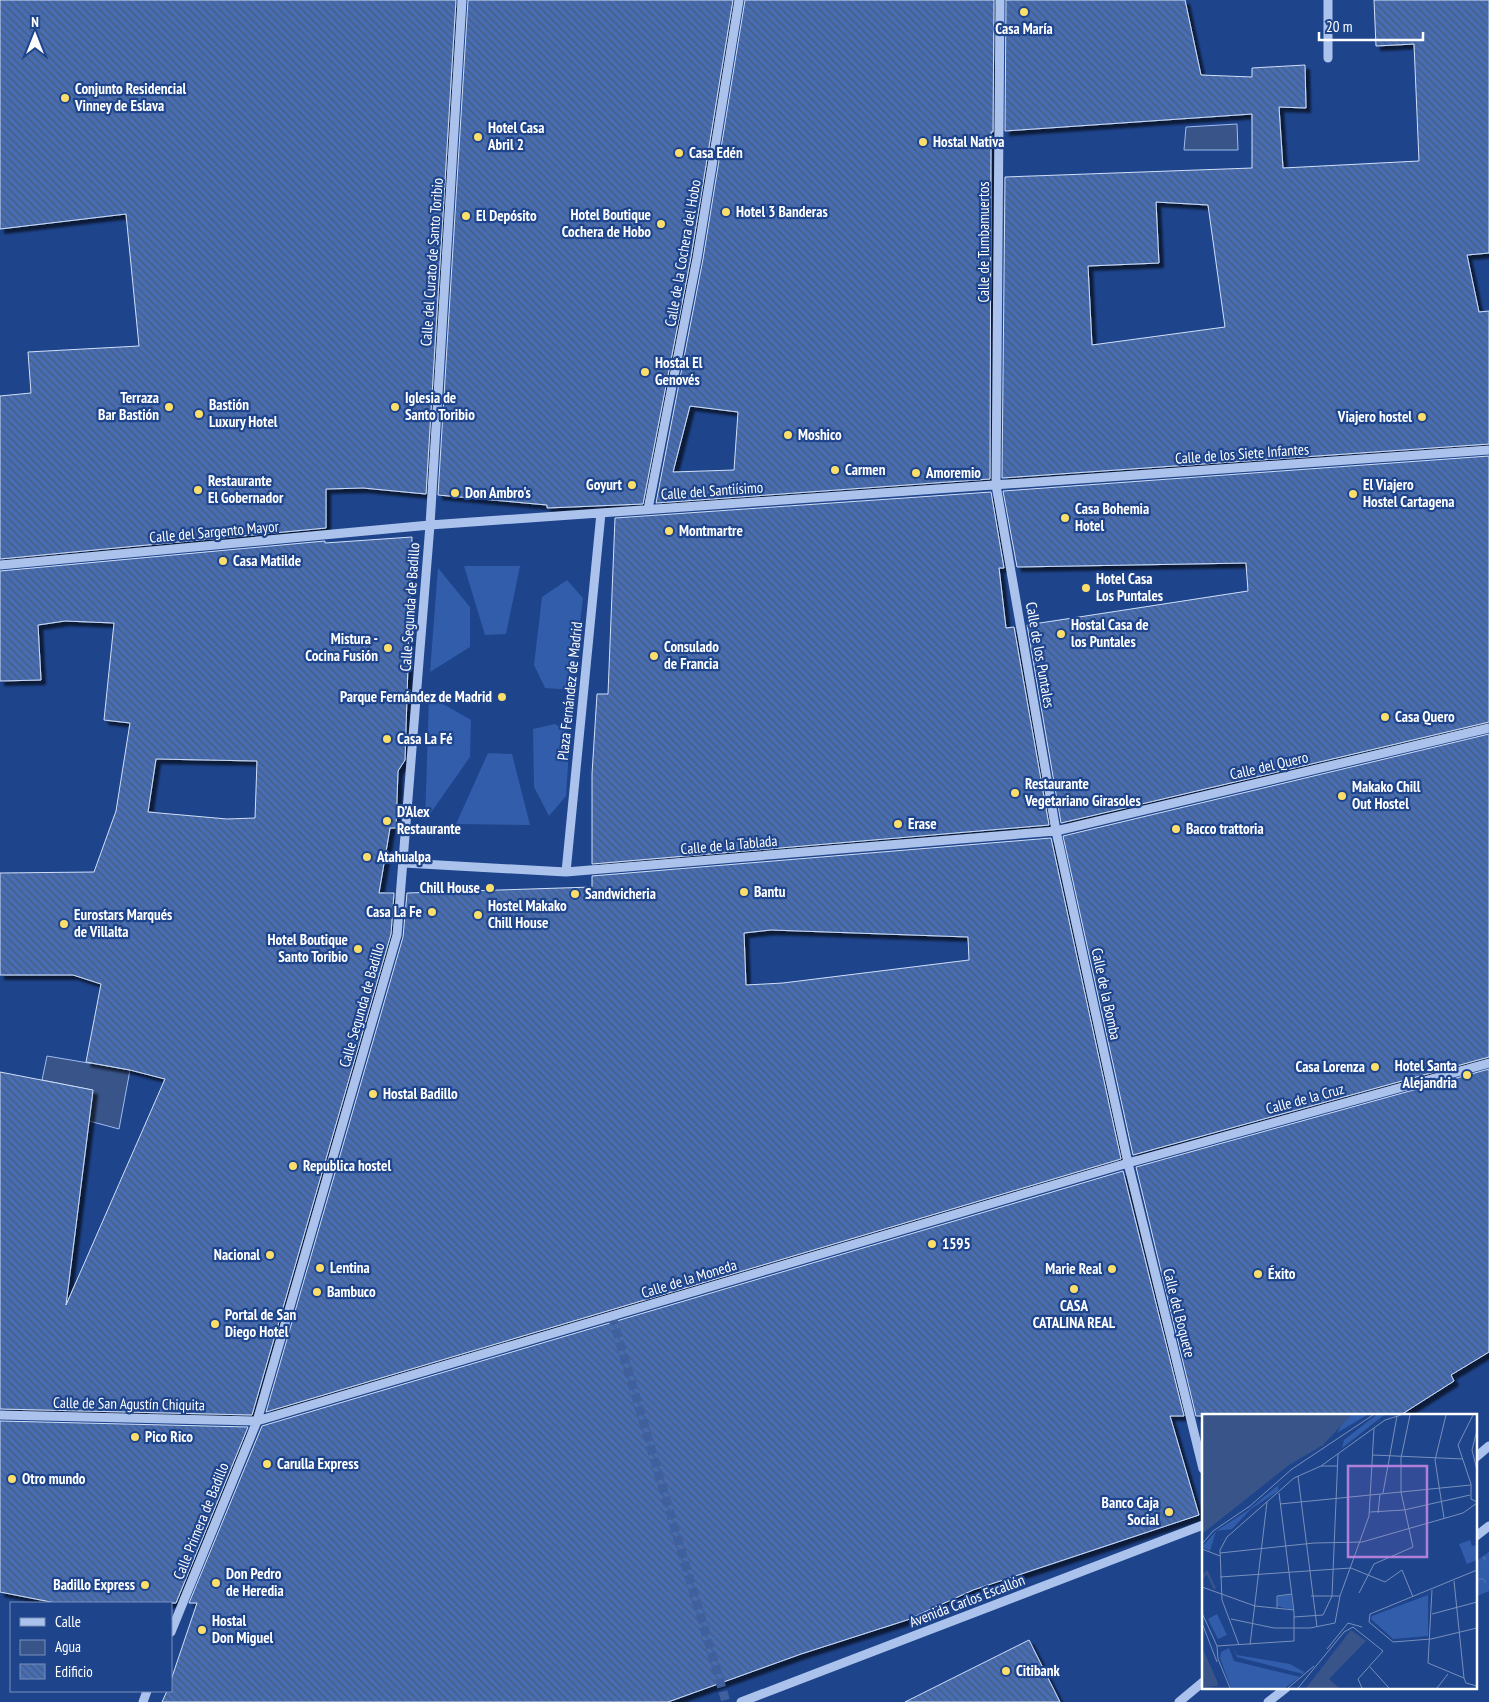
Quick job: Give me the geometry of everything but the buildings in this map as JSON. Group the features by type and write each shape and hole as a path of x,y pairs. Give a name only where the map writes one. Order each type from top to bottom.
{"street":[{"name":"Calle del Curato de Santo Toribio","path":"430,525 462,0"},
{"name":"Calle de la Cochera del Hobo","path":"648,509 697,258 739,0"},
{"name":"Calle de Tumbamuertos","path":"996,485 1000,0"},
{"path":"1328,0 1328,58"},
{"name":"Calle de los Siete Infantes","path":"996,485 1489,450"},
{"name":"Calle del Santiísimo","path":"430,525 996,485"},
{"name":"Calle de los Puntales","path":"996,485 1056,830"},
{"name":"Plaza Fernández de Madrid","path":"566,872 601,513"},
{"name":"Calle del Sargento Mayor","path":"0,566 430,525"},
{"name":"Calle Segunda de Badillo","path":"257,1421 397,935 430,525"},
{"name":"Calle del Quero","path":"1056,830 1489,728"},
{"name":"Calle de la Tablada","path":"404,863 566,872 1056,830"},
{"name":"Calle de la Bomba","path":"1056,830 1128,1163"},
{"name":"Calle de la Cruz","path":"1128,1163 1489,1063"},
{"name":"Calle de la Moneda","path":"257,1421 1128,1163"},
{"name":"Calle del Boquete","path":"1128,1163 1202,1465"},
{"name":"Calle de San Agustín Chiquita","path":"0,1415 257,1421"},
{"name":"Calle Primera de Badillo","path":"172,1630 257,1421"},
{"path":"1476,1457 1489,1446"},
{"name":"Avenida Carlos Escallón","path":"741,1702 1202,1525"},
{"path":"1476,1536 1489,1526"},
{"path":"1179,1702 1202,1683"},
{"path":"1268,1702 1283,1690"}],"green space":[{"path":"464,566 520,566 506,634 485,635"},
{"path":"438,568 470,607 470,647 430,672"},
{"path":"567,580 583,598 572,690 545,688 534,665 542,597"},
{"path":"429,696 471,720 470,757 425,821"},
{"path":"555,724 570,734 566,796 549,816 534,787 533,729"},
{"path":"488,753 512,754 530,825 456,824"},
{"path":"1489,1552 1489,1591 1476,1597 1476,1561"}],"water":[{"path":"1237,124 1238,150 1184,150 1186,127"},
{"path":"47,1056 130,1070 119,1129 89,1121 92,1090 42,1080"}],"tunnel":[{"path":"612,1316 726,1702"}],"place":[{"name":"Casa María","path":"1024,12"},
{"name":"Conjunto Residencial Vinney de Eslava","path":"65,98"},
{"name":"Hotel Casa Abril 2","path":"478,137"},
{"name":"Hostal Nativa","path":"923,142"},
{"name":"Casa Edén","path":"679,153"},
{"name":"Hotel 3 Banderas","path":"726,212"},
{"name":"El Depósito","path":"466,216"},
{"name":"Hotel Boutique Cochera de Hobo","path":"661,224"},
{"name":"Hostal El Genovés","path":"645,372"},
{"name":"Terraza Bar Bastión","path":"169,407"},
{"name":"Iglesia de Santo Toribio","path":"395,407"},
{"name":"Bastión Luxury Hotel","path":"199,414"},
{"name":"Viajero hostel","path":"1422,417"},
{"name":"Moshico","path":"788,435"},
{"name":"Carmen","path":"835,470"},
{"name":"Amoremio","path":"916,473"},
{"name":"Goyurt","path":"632,485"},
{"name":"Restaurante El Gobernador","path":"198,490"},
{"name":"Don Ambro's","path":"455,493"},
{"name":"El Viajero Hostel Cartagena","path":"1353,494"},
{"name":"Casa Bohemia Hotel","path":"1065,518"},
{"name":"Montmartre","path":"669,531"},
{"name":"Casa Matilde","path":"223,561"},
{"name":"Hotel Casa Los Puntales","path":"1086,588"},
{"name":"Hostal Casa de los Puntales","path":"1061,634"},
{"name":"Mistura - Cocina Fusión","path":"388,648"},
{"name":"Consulado de Francia","path":"654,656"},
{"name":"Parque Fernández de Madrid","path":"502,697"},
{"name":"Casa Quero","path":"1385,717"},
{"name":"Casa La Fé","path":"387,739"},
{"name":"Restaurante Vegetariano Girasoles","path":"1015,793"},
{"name":"Makako Chill Out Hostel","path":"1342,796"},
{"name":"D’Alex Restaurante","path":"387,821"},
{"name":"Erase","path":"898,824"},
{"name":"Bacco trattoria","path":"1176,829"},
{"name":"Atahualpa","path":"367,857"},
{"name":"Chill House","path":"490,888"},
{"name":"Bantu","path":"744,892"},
{"name":"Sandwicheria","path":"575,894"},
{"name":"Casa La Fe","path":"432,912"},
{"name":"Hostel Makako Chill House","path":"478,915"},
{"name":"Eurostars Marqués de Villalta","path":"64,924"},
{"name":"Hotel Boutique Santo Toribio","path":"358,949"},
{"name":"Casa Lorenza","path":"1375,1067"},
{"name":"Hotel Santa Alejandria","path":"1467,1075"},
{"name":"Hostal Badillo","path":"373,1094"},
{"name":"Republica hostel","path":"293,1166"},
{"name":"1595","path":"932,1244"},
{"name":"Nacional","path":"270,1255"},
{"name":"Lentina","path":"320,1268"},
{"name":"Marie Real","path":"1112,1269"},
{"name":"Éxito","path":"1258,1274"},
{"name":"CASA CATALINA REAL","path":"1074,1289"},
{"name":"Bambuco","path":"317,1292"},
{"name":"Portal de San Diego Hotel","path":"215,1324"},
{"name":"Pico Rico","path":"135,1437"},
{"name":"Carulla Express","path":"267,1464"},
{"name":"Otro mundo","path":"12,1479"},
{"name":"Banco Caja Social","path":"1169,1512"},
{"name":"Don Pedro de Heredia","path":"216,1583"},
{"name":"Badillo Express","path":"145,1585"},
{"name":"Hostal Don Miguel","path":"202,1630"},
{"name":"Citibank","path":"1006,1671"}]}
